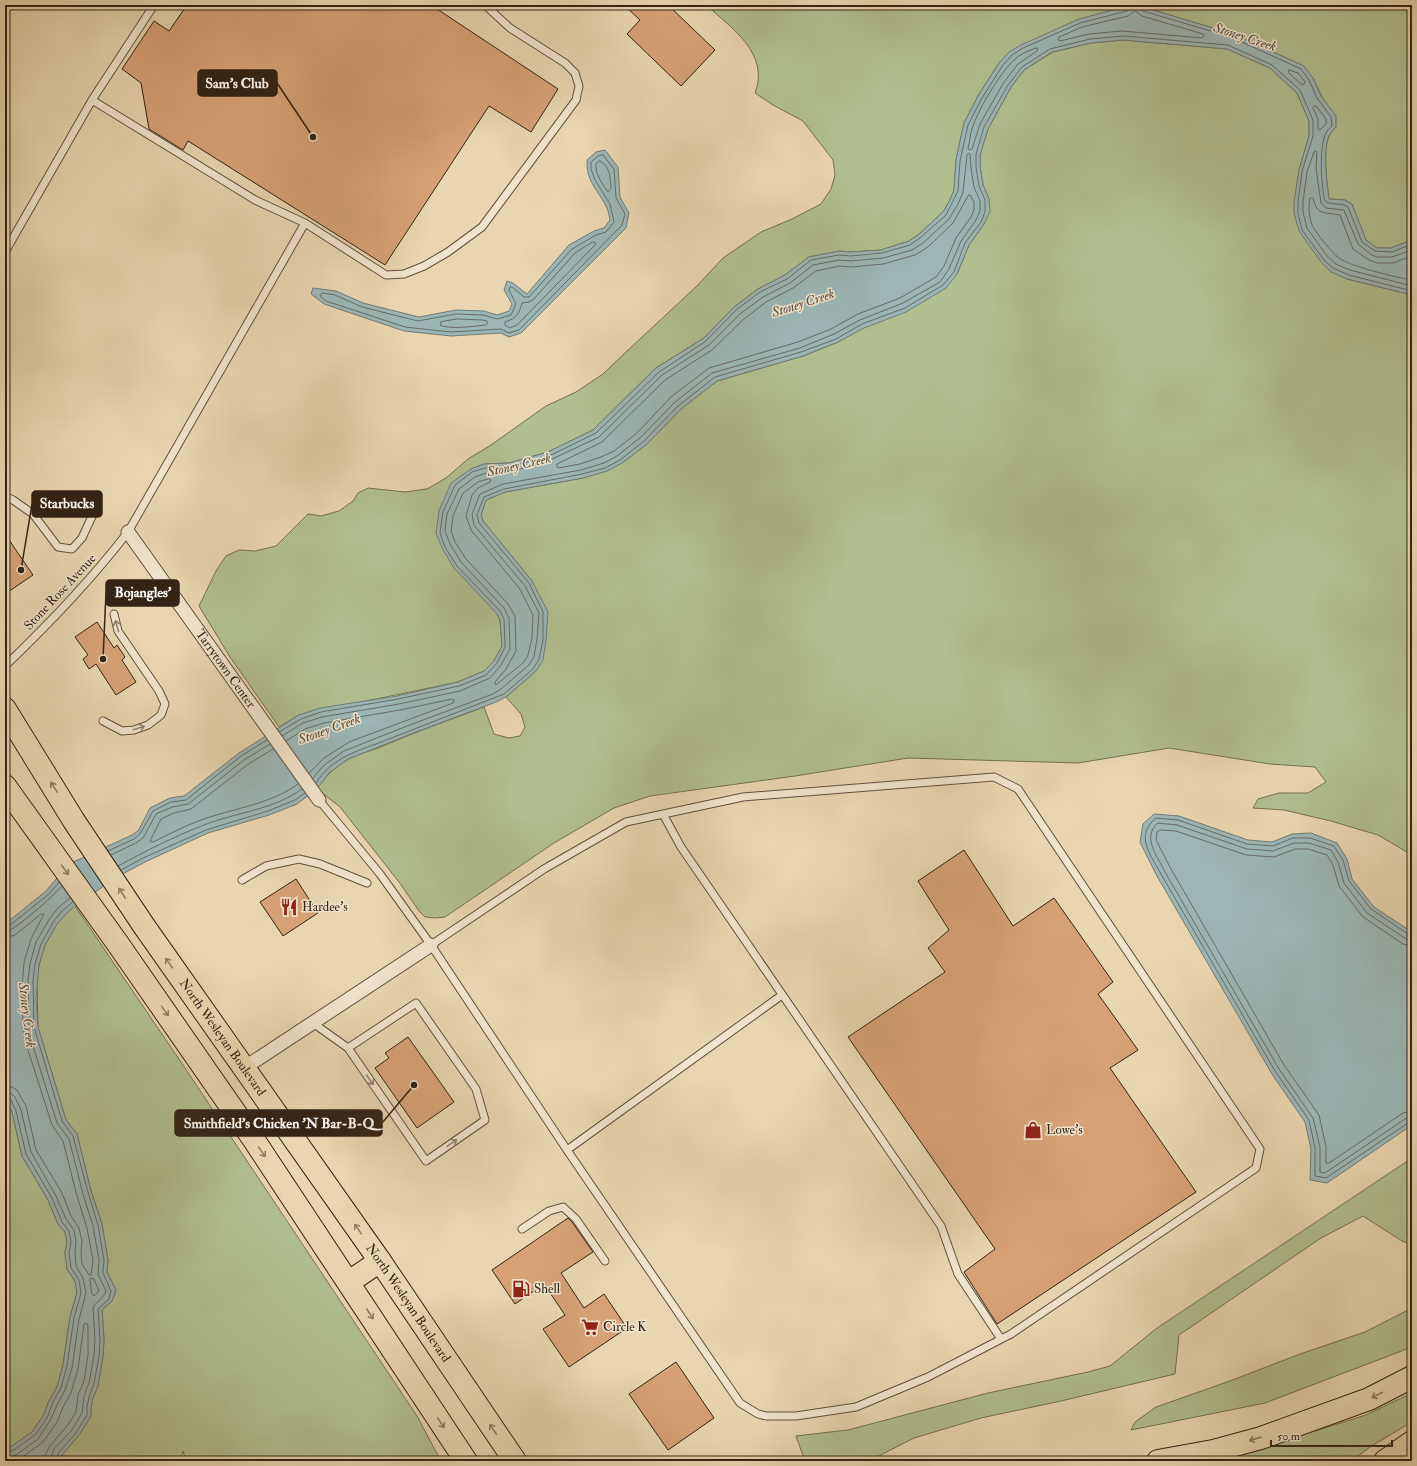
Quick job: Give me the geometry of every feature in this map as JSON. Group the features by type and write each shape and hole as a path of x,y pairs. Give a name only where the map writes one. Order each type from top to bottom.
{"highway":[{"name":"North Wesleyan Boulevard","path":"5,709 74,820 144,926 380,1261 515,1461"},
{"path":"5,786 118,944 254,1140 466,1461"},
{"path":"349,1282 380,1261"},
{"path":"1158,1461 1213,1451 1261,1438 1369,1399 1412,1377"},
{"path":"1385,1461 1412,1442"}],"street":[{"name":"Tarrytown Center","path":"128,532 318,800"},
{"path":"244,1068 431,945"}],"lane":[{"path":"5,252 92,100 154,5"},
{"path":"92,100 255,200 305,223 386,275 404,274 424,266 448,252 482,227 576,100 579,86 575,73 565,63 510,28 485,5"},
{"path":"128,532 305,223"},
{"path":"5,496 32,514 58,547 72,550 82,538 94,512"},
{"name":"Stone Rose Avenue","path":"5,666 60,611 107,559 128,532"},
{"path":"103,720 122,731 134,730 148,725 161,715 165,704 159,691 118,631 114,614"},
{"name":"Tarrytown Center","path":"318,800 380,874 431,945 567,1150 740,1403 758,1414 766,1416 796,1416 856,1407 928,1377 1011,1334 1256,1168 1260,1149 1018,789 994,777 743,797 626,822 544,869 431,945"},
{"path":"663,814 681,846 941,1226 958,1274 1001,1339"},
{"path":"242,880 266,866 299,859 320,864 367,883"},
{"path":"567,1150 782,995"},
{"path":"313,1023 348,1048 426,1161 485,1120 476,1089 416,1003 348,1048"},
{"path":"522,1229 549,1211 563,1207 576,1219 605,1261"}],"green space":[{"path":"706,5 1412,5 1412,240 1391,248 1377,248 1366,240 1352,204 1345,200 1329,199 1326,148 1330,134 1336,127 1313,78 1295,62 1233,34 1143,7 1128,6 999,63 978,96 964,123 956,160 954,190 950,200 943,212 918,235 909,241 881,250 850,252 839,251 809,257 785,275 758,289 734,307 704,338 656,368 593,430 548,452 509,463 484,464 471,469 497,614 500,620 502,646 494,661 484,671 458,682 299,715 279,727 230,657 199,606 216,571 226,556 239,550 255,551 276,546 308,514 321,516 339,511 353,501 358,493 368,488 405,492 427,489 446,478 468,459 491,445 546,406 576,392 603,374 698,285 723,258 761,232 792,219 821,204 831,189 835,175 833,160 803,121 773,105 755,93 758,79 757,66 753,54 737,33"},
{"path":"1123,40 1228,49 1270,68 1297,93 1309,121 1309,136 1299,170 1347,279 1412,295 1412,855 1378,835 1331,821 1284,810 1253,808 1258,799 1279,793 1308,793 1326,782 1315,767 1270,764 1169,748 1078,763 908,758 795,776 650,796 614,808 554,843 445,917 425,917 340,807 317,789 330,773 351,758 484,707 494,734 509,738 520,736 525,727 521,714 506,697 536,671 532,581 483,521 481,515 486,500 505,492 583,478 622,463 647,444 681,409 717,381 803,356 838,342 957,274 969,245 984,224 989,199 983,185 980,155 988,129 1011,87 1024,70 1053,52 1091,43"},
{"path":"75,906 417,1416 441,1461 186,1461 183,1451 180,1461 59,1461 62,1455 79,1435 91,1416 91,1407 98,1386 103,1356 104,1340 102,1310 112,1301 116,1290 107,1272 108,1260 102,1224 91,1191 77,1134 66,1120 38,1027 37,981 39,965 45,945 57,924 64,915"},
{"path":"5,1087 6,1100 12,1112 22,1156 48,1200 58,1224 65,1232 67,1242 65,1253 67,1269 75,1281 77,1293 70,1317 63,1365 57,1387 43,1416 32,1432 5,1451"},
{"path":"1412,1158 1412,1245 1402,1241 1363,1216 1321,1238 1179,1335 1175,1374 981,1418 914,1438 869,1461 805,1461 796,1436 848,1430 988,1393 1110,1366 1157,1328"},
{"path":"1412,1308 1412,1347 1265,1403 1131,1430 1135,1422 1156,1407 1300,1354 1365,1332"},
{"path":"1412,1393 1412,1422 1373,1445 1351,1461 1207,1461 1290,1435 1315,1431 1366,1415"}],"water":[{"name":"Stoney Creek","path":"1128,6 1143,7 1233,34 1304,66 1313,78 1321,96 1336,116 1336,127 1330,134 1326,148 1329,199 1345,200 1352,204 1366,240 1377,248 1391,248 1412,240 1412,295 1347,279 1331,272 1321,262 1299,231 1294,213 1294,202 1299,170 1309,136 1309,121 1297,93 1270,68 1227,49 1123,40 1091,43 1052,52 1024,70 1011,87 988,129 980,155 983,185 989,199 990,212 984,224 969,245 957,274 946,288 906,312 864,328 838,342 803,356 717,381 681,409 647,444 622,463 607,471 583,478 505,492 486,500 481,515 483,521 532,581 548,612 543,660 536,671 506,697 496,702 348,759 329,773 317,789 297,804 269,815 208,833 145,862 115,878 70,910 57,924 45,945 39,965 36,1000 38,1027 66,1120 77,1134 91,1191 102,1224 108,1260 107,1272 116,1290 112,1301 102,1310 104,1340 98,1386 93,1398 91,1416 79,1435 62,1455 59,1461 5,1461 5,1451 32,1432 43,1416 57,1387 63,1365 70,1317 77,1293 75,1281 67,1269 65,1253 67,1242 65,1232 58,1224 48,1200 22,1156 12,1112 6,1100 5,924 46,891 69,864 132,835 138,831 150,808 170,798 184,796 239,753 299,715 320,708 397,696 458,682 484,671 494,661 502,646 500,620 497,614 454,568 442,548 436,533 439,511 451,483 471,469 484,464 509,463 548,452 593,430 656,368 704,338 734,307 758,289 785,275 809,257 839,251 850,252 881,250 909,241 918,235 943,212 950,200 954,190 956,160 964,123 978,96 999,63 1009,52 1021,45 1079,19"},
{"path":"605,150 618,167 620,197 629,213 626,228 521,333 509,337 501,333 451,336 404,331 324,304 311,294 313,288 336,291 363,303 419,317 456,310 484,311 497,315 509,311 512,304 504,290 507,281 513,283 527,294 569,245 594,231 604,228 610,220 606,206 590,178 587,167 587,160 596,152"},
{"path":"1154,814 1179,816 1248,840 1272,842 1292,834 1311,833 1337,843 1347,859 1352,879 1374,907 1412,932 1412,1125 1327,1183 1310,1180 1311,1149 1305,1122 1272,1074 1157,876 1140,842 1143,824"}],"building":[{"path":"187,5 431,5 558,89 531,132 489,106 385,265 188,141 183,150 149,129 141,83 122,69 154,21 169,31"},
{"path":"624,5 668,5 715,50 681,86 627,34 640,20"},
{"path":"5,534 33,575 5,594"},
{"path":"97,622 114,648 117,645 125,657 122,660 136,682 116,695 96,664 89,669 83,659 88,655 75,637"},
{"name":"Lowe's","path":"964,850 1013,926 1054,898 1113,982 1098,994 1138,1050 1110,1068 1196,1192 997,1324 964,1272 995,1249 848,1037 945,972 928,948 949,930 918,881"},
{"name":"Hardee's","path":"296,879 318,913 283,936 260,902"},
{"path":"408,1037 454,1102 417,1128 375,1068 389,1058 385,1053"},
{"name":"Shell","path":"568,1218 593,1252 561,1273 584,1308 604,1294 627,1328 569,1367 543,1329 565,1315 544,1284 515,1304 492,1270"},
{"path":"676,1362 714,1418 668,1450 629,1394"}],"place":[{"name":"Sam's Club","path":"313,137"},
{"name":"Starbucks","path":"21,570"},
{"name":"Bojangles'","path":"103,659"},
{"name":"Hardee's","path":"289,907"},
{"name":"Smithfield's Chicken 'N Bar-B-Q","path":"414,1085"},
{"name":"Lowe's","path":"1033,1130"},
{"name":"Shell","path":"521,1289"},
{"name":"Circle K","path":"590,1327"}]}
